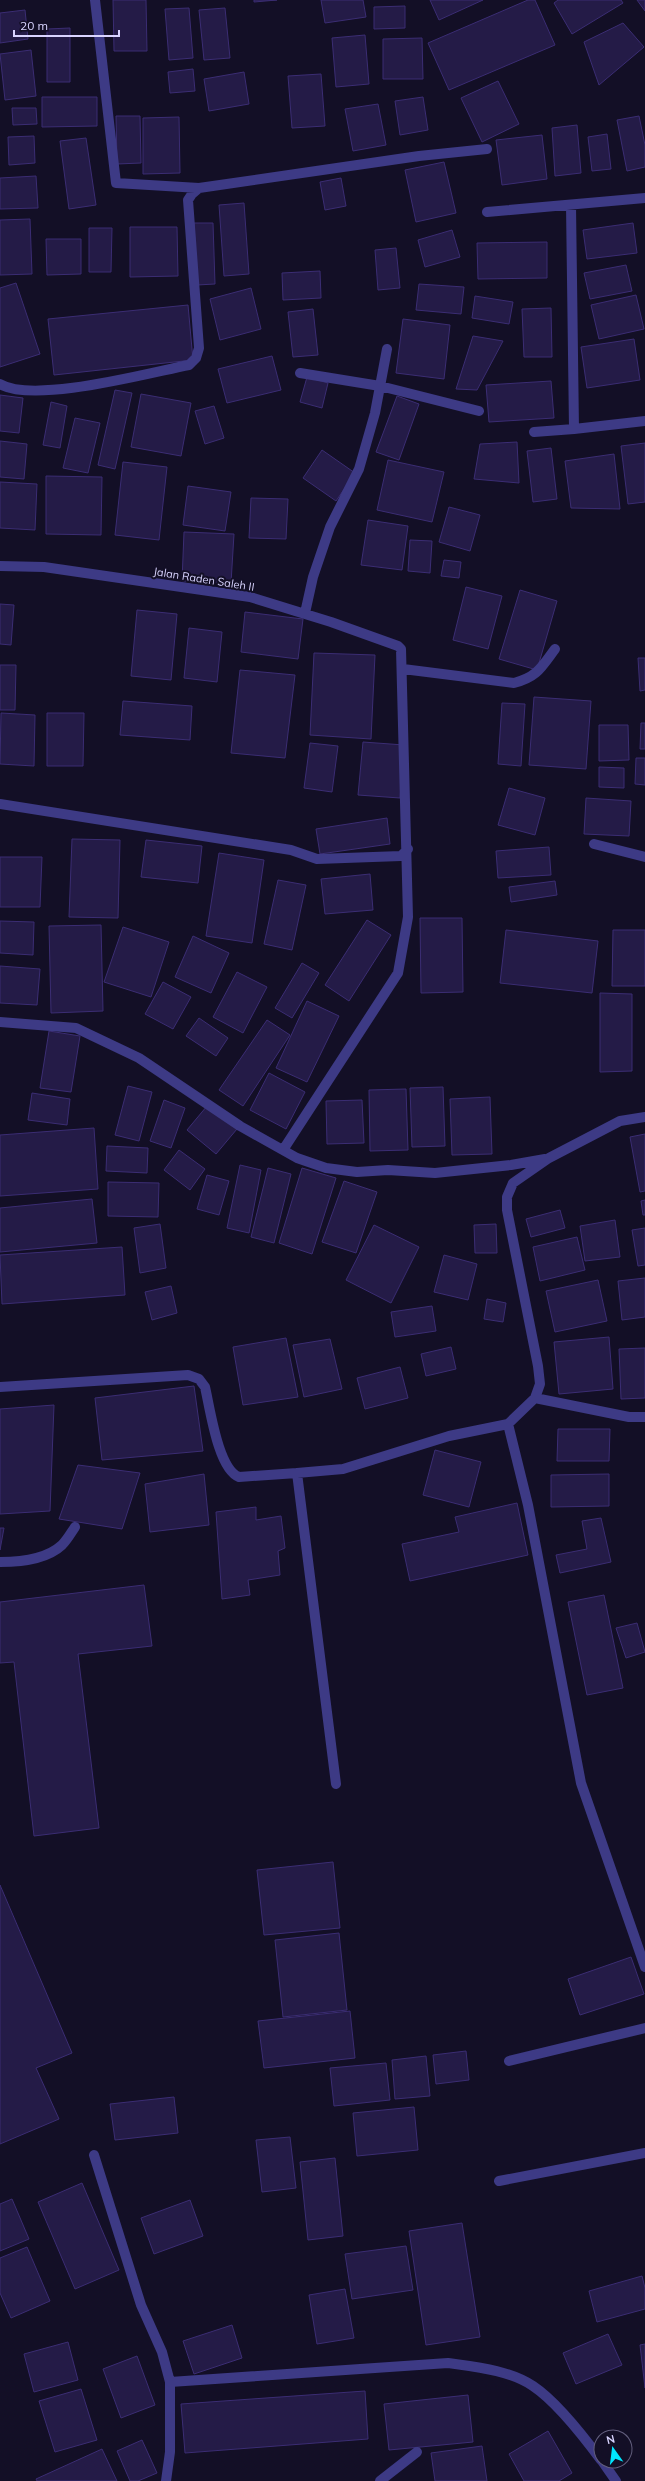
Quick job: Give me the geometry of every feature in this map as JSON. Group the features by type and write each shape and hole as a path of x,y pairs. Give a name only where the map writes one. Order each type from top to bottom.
{"street":[{"path":"95,0 116,183 199,188 419,156 486,149"},
{"path":"0,384 7,388 50,391 188,365 196,358 199,348 188,200 199,188"},
{"path":"488,212 645,198"},
{"path":"571,205 574,429"},
{"path":"305,613 313,577 330,527 359,469 375,413 387,349"},
{"path":"300,373 380,386 479,411"},
{"path":"534,432 645,421"},
{"name":"Jalan Raden Saleh II","path":"0,566 44,567 250,597 305,613 398,646 403,654 403,669"},
{"path":"283,1150 398,974 408,916 408,849 403,669 514,683 525,681 538,673 555,649"},
{"path":"0,804 291,850 317,859 400,856 408,849"},
{"path":"594,844 645,857"},
{"path":"0,1022 76,1028 139,1058 240,1126 297,1158 326,1168 358,1172 388,1170 435,1173 511,1165 549,1158"},
{"path":"0,1386 188,1375 199,1380 206,1388 223,1459 234,1475 238,1477 343,1470 449,1436 508,1424 536,1398 540,1384 538,1366 507,1210 507,1197 513,1183 549,1158 620,1121 645,1117"},
{"path":"536,1398 629,1417 645,1417"},
{"path":"508,1424 528,1505 581,1783 645,1967"},
{"path":"297,1473 336,1784"},
{"path":"0,1562 16,1562 44,1555 62,1545 75,1527"},
{"path":"509,2061 645,2028"},
{"path":"499,2181 645,2153"},
{"path":"94,2155 141,2305 162,2352 170,2382 170,2452 166,2481"},
{"path":"170,2382 448,2363 485,2368 533,2386 560,2411 593,2451"},
{"path":"380,2481 416,2452"},
{"path":"607,2469 616,2481"}],"building":[{"path":"113,0 146,0 147,51 114,51"},
{"path":"254,0 277,0 254,2"},
{"path":"321,0 363,0 366,17 325,23"},
{"path":"430,0 483,0 439,20"},
{"path":"528,0 535,0 555,45 449,90 428,43"},
{"path":"558,0 621,0 623,3 572,34 554,3"},
{"path":"637,0 645,0 645,11"},
{"path":"405,6 405,28 374,29 374,7"},
{"path":"189,8 193,58 169,60 165,9"},
{"path":"225,8 230,58 204,60 199,10"},
{"path":"25,10 28,39 0,43 0,13"},
{"path":"623,23 644,47 599,85 584,42"},
{"path":"70,28 70,82 47,82 47,29"},
{"path":"365,35 369,84 336,87 332,38"},
{"path":"422,38 423,79 383,79 383,39"},
{"path":"31,50 36,96 5,100 0,54"},
{"path":"193,69 195,91 170,93 168,72"},
{"path":"244,72 249,104 209,111 204,79"},
{"path":"321,74 325,126 292,128 288,76"},
{"path":"498,81 519,124 482,142 461,98"},
{"path":"42,97 97,97 97,126 42,127"},
{"path":"423,97 428,130 400,135 395,101"},
{"path":"378,104 386,145 353,151 345,109"},
{"path":"12,108 36,108 37,124 13,125"},
{"path":"116,116 140,116 141,163 117,164"},
{"path":"639,116 645,145 645,167 627,171 617,120"},
{"path":"179,117 180,173 143,174 143,118"},
{"path":"577,125 581,173 555,176 552,128"},
{"path":"607,134 611,169 592,171 588,137"},
{"path":"542,135 547,179 502,185 496,140"},
{"path":"34,136 35,163 9,165 8,137"},
{"path":"86,138 96,205 69,209 60,141"},
{"path":"444,162 456,213 416,222 405,170"},
{"path":"36,176 38,208 0,209 0,178"},
{"path":"341,178 346,206 325,210 320,182"},
{"path":"244,203 249,274 224,276 219,205"},
{"path":"30,219 32,274 0,275 0,220"},
{"path":"194,223 213,223 215,284 197,285"},
{"path":"633,223 637,253 587,259 583,230"},
{"path":"130,227 177,227 178,276 130,277"},
{"path":"89,228 112,228 111,272 89,272"},
{"path":"452,230 460,257 425,267 418,240"},
{"path":"46,239 81,239 81,274 47,275"},
{"path":"547,242 547,278 478,279 477,243"},
{"path":"396,248 400,288 378,290 375,250"},
{"path":"626,265 632,291 590,299 584,273"},
{"path":"320,271 321,298 283,300 282,273"},
{"path":"16,283 40,354 0,367 0,288"},
{"path":"419,284 464,287 461,314 416,310"},
{"path":"251,288 261,329 220,340 210,299"},
{"path":"636,295 644,329 599,339 591,305"},
{"path":"475,296 513,302 509,324 472,318"},
{"path":"188,305 193,360 54,375 48,319"},
{"path":"551,308 552,357 524,357 522,309"},
{"path":"313,309 318,355 293,357 288,312"},
{"path":"403,319 450,325 444,379 396,373"},
{"path":"473,336 503,341 477,390 456,389"},
{"path":"634,339 640,380 587,388 581,347"},
{"path":"272,356 281,390 227,403 218,369"},
{"path":"307,377 328,383 322,408 300,402"},
{"path":"551,381 554,418 489,422 486,385"},
{"path":"115,390 132,393 115,469 98,465"},
{"path":"141,394 191,403 181,456 131,447"},
{"path":"0,395 23,398 19,433 0,431"},
{"path":"397,396 419,404 399,460 376,452"},
{"path":"51,402 67,406 60,448 43,445"},
{"path":"214,406 224,438 205,444 195,411"},
{"path":"75,418 100,423 88,473 63,468"},
{"path":"0,441 27,444 24,479 0,477"},
{"path":"517,442 519,483 474,479 480,444"},
{"path":"645,443 645,502 628,504 621,446"},
{"path":"551,448 557,499 533,502 527,451"},
{"path":"322,450 355,473 336,501 303,478"},
{"path":"614,454 620,509 571,508 565,461"},
{"path":"388,460 444,472 432,522 377,510"},
{"path":"123,462 167,467 159,540 115,535"},
{"path":"46,476 102,477 101,535 46,534"},
{"path":"0,482 37,484 35,530 0,528"},
{"path":"188,486 231,492 225,531 183,525"},
{"path":"251,498 288,499 286,539 249,538"},
{"path":"449,507 480,515 470,551 439,542"},
{"path":"368,520 408,526 402,570 361,565"},
{"path":"184,532 234,534 231,583 182,581"},
{"path":"410,540 432,541 430,573 408,571"},
{"path":"444,560 461,562 459,578 441,576"},
{"path":"466,587 502,596 488,649 453,640"},
{"path":"520,590 557,601 537,670 499,659"},
{"path":"0,604 14,605 11,645 0,644"},
{"path":"137,610 177,614 171,680 131,676"},
{"path":"245,612 303,619 298,659 241,652"},
{"path":"189,628 222,632 217,682 184,678"},
{"path":"314,653 375,655 371,739 310,735"},
{"path":"638,658 645,658 645,690 640,691"},
{"path":"0,665 16,665 15,710 0,710"},
{"path":"240,670 295,675 285,758 231,753"},
{"path":"534,697 591,701 586,769 529,765"},
{"path":"123,701 192,706 190,740 120,735"},
{"path":"502,703 525,704 521,766 498,764"},
{"path":"1,713 35,715 34,766 0,764"},
{"path":"47,713 84,713 83,766 47,766"},
{"path":"641,723 645,723 645,749 640,749"},
{"path":"599,725 628,725 629,760 599,761"},
{"path":"363,742 404,745 400,798 358,795"},
{"path":"310,743 338,746 332,792 304,788"},
{"path":"636,758 645,758 645,785 635,784"},
{"path":"599,767 624,768 624,788 599,787"},
{"path":"509,788 545,798 535,835 498,825"},
{"path":"586,798 631,801 629,836 584,834"},
{"path":"387,818 390,844 320,854 316,829"},
{"path":"72,839 120,840 118,918 69,917"},
{"path":"146,840 202,846 198,883 141,877"},
{"path":"549,847 551,875 498,878 496,851"},
{"path":"219,853 264,860 252,943 206,936"},
{"path":"0,857 42,857 40,907 0,907"},
{"path":"370,874 373,910 325,914 321,879"},
{"path":"278,880 306,885 292,950 264,944"},
{"path":"555,881 557,895 511,902 509,887"},
{"path":"420,918 462,918 463,992 421,993"},
{"path":"367,920 391,935 349,1001 325,985"},
{"path":"0,921 34,922 33,955 0,953"},
{"path":"101,925 103,1011 51,1013 49,926"},
{"path":"123,927 169,942 151,997 104,982"},
{"path":"506,930 598,941 592,993 500,983"},
{"path":"613,930 645,930 645,986 612,986"},
{"path":"193,936 229,953 211,993 175,977"},
{"path":"302,963 319,973 292,1018 275,1008"},
{"path":"0,966 40,969 37,1005 0,1003"},
{"path":"237,972 267,987 243,1033 213,1017"},
{"path":"163,982 191,997 173,1029 145,1014"},
{"path":"600,993 632,994 632,1071 600,1072"},
{"path":"307,1001 339,1016 307,1082 276,1068"},
{"path":"199,1018 228,1038 216,1056 186,1036"},
{"path":"267,1020 290,1035 243,1106 219,1090"},
{"path":"49,1031 80,1036 71,1092 40,1088"},
{"path":"269,1073 305,1092 286,1129 250,1110"},
{"path":"128,1086 152,1092 139,1141 115,1135"},
{"path":"443,1087 445,1146 412,1147 410,1088"},
{"path":"406,1089 408,1150 370,1151 369,1090"},
{"path":"32,1093 70,1099 67,1125 28,1120"},
{"path":"490,1097 492,1154 452,1155 450,1099"},
{"path":"164,1100 185,1108 171,1148 150,1141"},
{"path":"362,1100 364,1143 327,1144 326,1101"},
{"path":"207,1106 237,1129 216,1154 187,1130"},
{"path":"94,1128 98,1189 0,1196 0,1135"},
{"path":"645,1134 645,1191 640,1192 630,1137"},
{"path":"107,1146 148,1148 147,1173 106,1171"},
{"path":"179,1150 205,1169 190,1190 164,1170"},
{"path":"240,1165 261,1170 249,1233 227,1228"},
{"path":"268,1168 291,1174 274,1243 251,1237"},
{"path":"302,1168 336,1178 312,1254 279,1243"},
{"path":"207,1175 229,1181 219,1215 197,1209"},
{"path":"344,1181 377,1192 356,1253 322,1242"},
{"path":"108,1182 159,1183 158,1217 108,1216"},
{"path":"92,1199 97,1243 0,1252 0,1208"},
{"path":"645,1200 645,1215 643,1215 641,1201"},
{"path":"560,1210 565,1228 531,1237 526,1219"},
{"path":"615,1220 620,1257 585,1261 580,1226"},
{"path":"160,1224 166,1268 140,1273 134,1228"},
{"path":"496,1224 497,1253 475,1253 474,1225"},
{"path":"374,1225 419,1247 391,1303 346,1280"},
{"path":"645,1228 645,1265 638,1266 632,1230"},
{"path":"577,1237 585,1270 540,1281 533,1247"},
{"path":"122,1247 125,1295 2,1304 0,1255"},
{"path":"444,1255 477,1264 468,1300 434,1292"},
{"path":"645,1278 645,1317 622,1320 618,1281"},
{"path":"598,1280 607,1321 555,1332 546,1291"},
{"path":"171,1286 177,1313 152,1320 145,1292"},
{"path":"487,1299 506,1303 503,1322 484,1319"},
{"path":"432,1306 436,1331 395,1337 391,1312"},
{"path":"609,1337 613,1389 559,1394 554,1342"},
{"path":"286,1338 298,1397 243,1405 233,1347"},
{"path":"330,1339 342,1389 304,1397 293,1345"},
{"path":"451,1347 456,1369 426,1376 421,1354"},
{"path":"645,1348 645,1398 621,1399 619,1349"},
{"path":"400,1367 408,1398 365,1409 357,1378"},
{"path":"194,1386 203,1451 102,1460 95,1398"},
{"path":"54,1405 50,1511 0,1514 0,1409"},
{"path":"558,1429 610,1429 609,1461 557,1461"},
{"path":"435,1450 481,1462 469,1507 423,1495"},
{"path":"78,1465 140,1473 122,1529 59,1519"},
{"path":"204,1474 209,1525 150,1532 145,1484"},
{"path":"609,1474 609,1506 551,1507 551,1475"},
{"path":"517,1503 528,1555 410,1581 402,1544 459,1532 455,1517"},
{"path":"256,1507 256,1520 281,1516 285,1548 278,1551 280,1575 248,1580 250,1595 222,1599 216,1512"},
{"path":"601,1518 611,1562 560,1573 556,1555 587,1549 582,1521"},
{"path":"0,1528 4,1528 0,1550"},
{"path":"144,1585 152,1646 78,1654 99,1828 34,1836 14,1662 0,1663 0,1602"},
{"path":"604,1595 623,1688 587,1695 568,1602"},
{"path":"637,1623 645,1652 626,1658 616,1628"},
{"path":"333,1862 340,1928 264,1935 257,1870"},
{"path":"0,1885 72,2053 36,2068 59,2119 0,2144"},
{"path":"339,1933 347,2010 283,2017 275,1940"},
{"path":"631,1957 644,1994 580,2015 568,1979"},
{"path":"350,2011 355,2058 264,2068 258,2021"},
{"path":"466,2051 469,2080 436,2084 433,2055"},
{"path":"426,2056 430,2096 395,2099 392,2060"},
{"path":"386,2063 390,2100 334,2106 330,2068"},
{"path":"174,2097 178,2133 115,2140 110,2104"},
{"path":"414,2107 418,2150 357,2156 353,2113"},
{"path":"290,2137 296,2188 262,2192 256,2140"},
{"path":"335,2158 343,2236 308,2240 300,2162"},
{"path":"82,2183 119,2270 75,2289 38,2202"},
{"path":"12,2199 29,2239 0,2251 0,2204"},
{"path":"190,2200 203,2236 154,2254 141,2218"},
{"path":"462,2223 480,2337 426,2345 409,2231"},
{"path":"406,2246 413,2290 352,2299 345,2254"},
{"path":"27,2247 50,2301 11,2318 0,2293 0,2258"},
{"path":"642,2276 645,2288 645,2309 597,2322 589,2291"},
{"path":"345,2289 354,2338 317,2344 309,2295"},
{"path":"232,2325 242,2358 194,2374 183,2341"},
{"path":"608,2334 622,2365 576,2384 563,2353"},
{"path":"68,2342 78,2380 34,2392 24,2354"},
{"path":"645,2344 645,2388 640,2345"},
{"path":"137,2356 155,2405 121,2418 103,2369"},
{"path":"81,2389 97,2440 55,2452 39,2401"},
{"path":"365,2391 368,2439 185,2453 181,2404"},
{"path":"468,2395 473,2442 389,2450 384,2404"},
{"path":"548,2431 572,2473 559,2481 524,2481 509,2454"},
{"path":"142,2440 157,2473 138,2481 130,2481 117,2451"},
{"path":"482,2446 487,2481 435,2481 431,2453"},
{"path":"102,2449 117,2481 37,2481 36,2479"}]}
